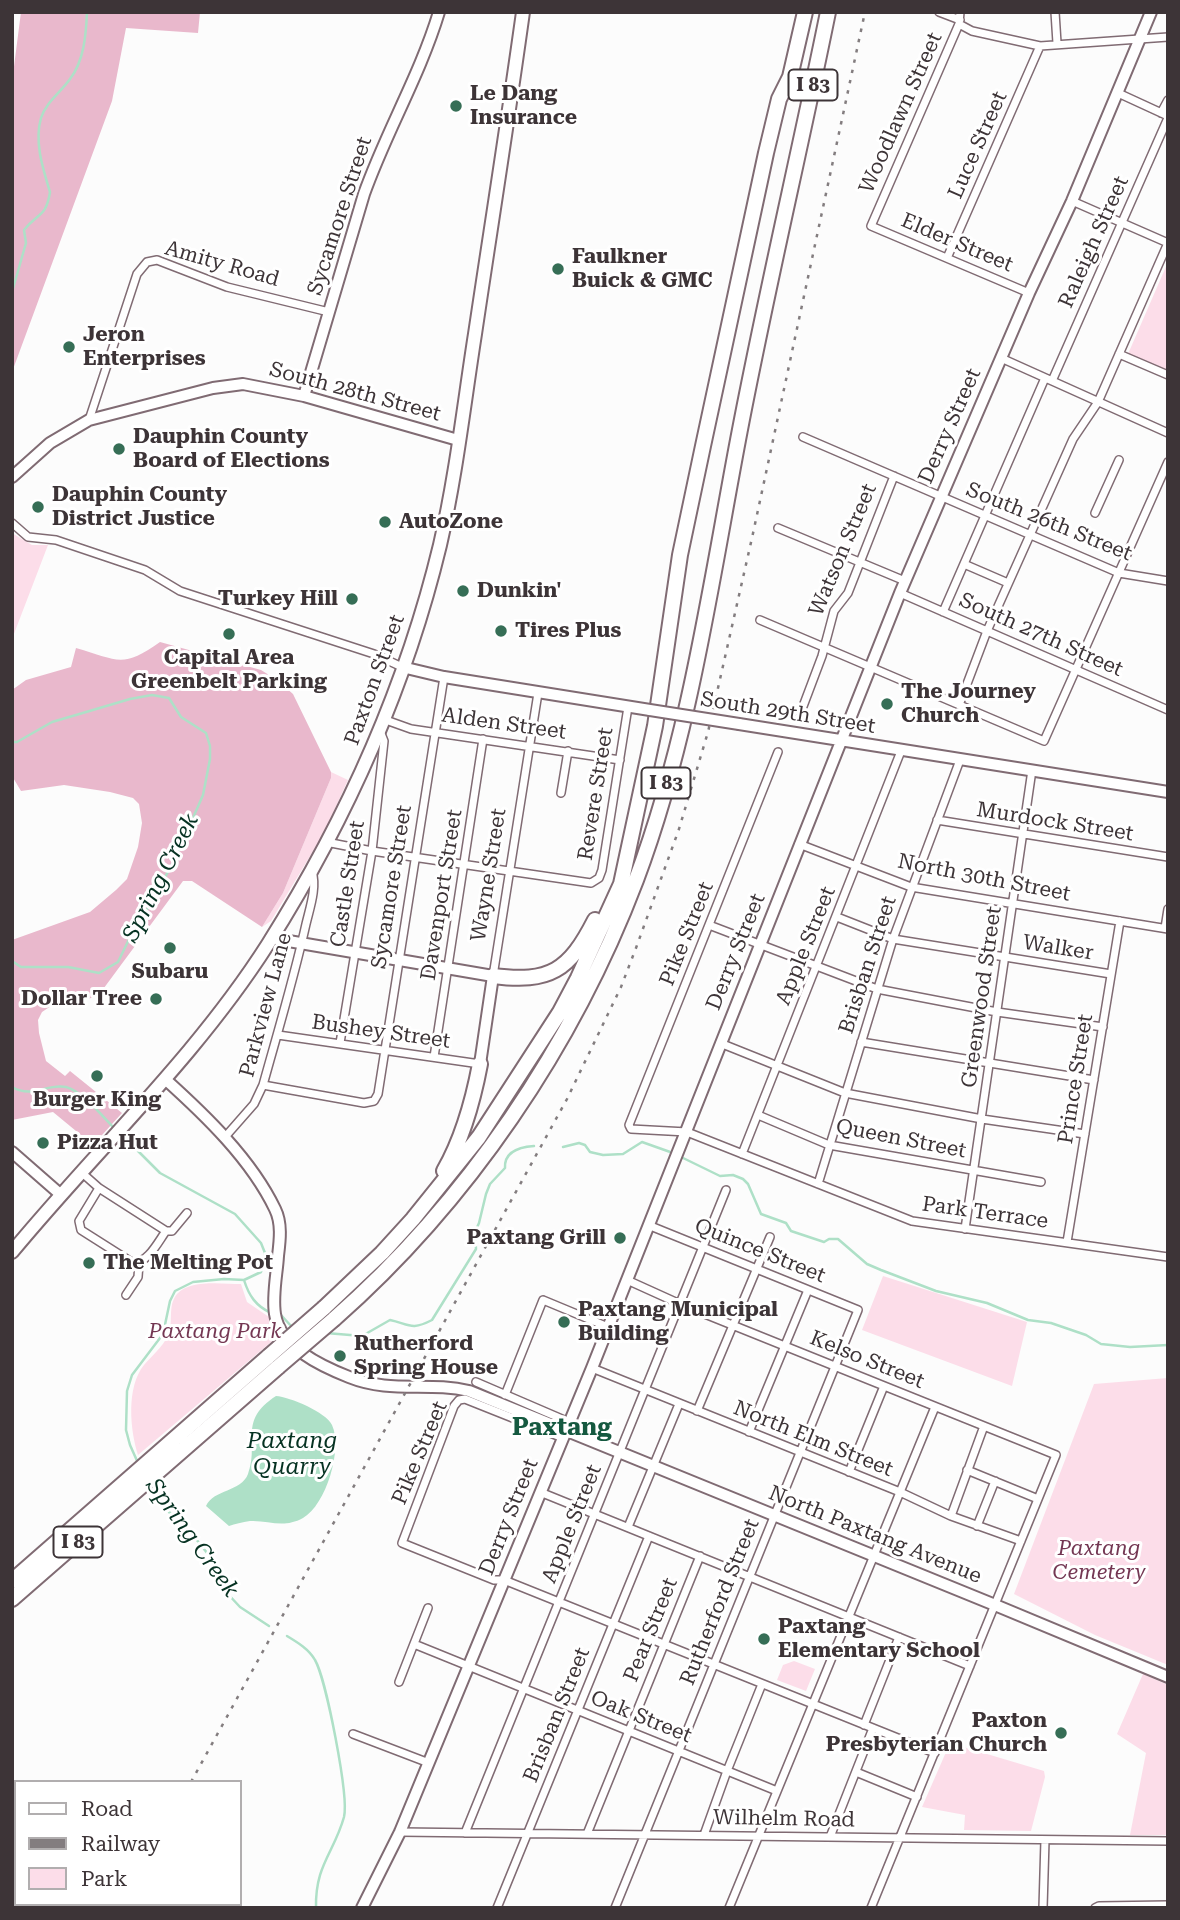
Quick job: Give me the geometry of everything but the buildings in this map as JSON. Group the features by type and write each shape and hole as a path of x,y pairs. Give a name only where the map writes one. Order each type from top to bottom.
{"highway":[{"name":"I 83","path":"329,1313 413,1219 480,1137 560,1012 621,884 655,726 680,555 697,474 765,153 779,99 790,77 805,12"},
{"name":"I 83","path":"12,1581 144,1476 329,1313 393,1264 491,1146 573,1018 636,879 672,761 718,555 738,439 828,12"},
{"path":"493,976 535,978 547,975 564,965 591,929 628,857"},
{"path":"413,1219 456,1149 480,1064"},
{"name":"I 83","path":"12,1599 128,1499 144,1476"},
{"path":"12,1607 128,1499"}],"main road":[{"name":"Sycamore Street","path":"304,396 375,162 423,56 439,12"},
{"name":"Paxton Street","path":"12,1252 60,1194 166,1079 217,1015 271,939 312,870 381,724 425,598 440,545 523,12"},
{"name":"Derry Street","path":"362,1908 400,1832 592,1368 900,593 1029,292 1072,201 1151,12"},
{"name":"South 28th Street","path":"12,477 50,443 89,420 228,386 258,385 458,440"},
{"name":"South 29th Street","path":"402,667 538,693 1168,792"},
{"path":"271,939 493,976"},
{"name":"Wayne Street","path":"480,1064 493,976"},
{"path":"166,1079 225,1137"},
{"name":"North Paxtang Avenue","path":"225,1137 260,1184 277,1215 280,1241 275,1313 280,1329 291,1343 311,1357 346,1376 388,1387 463,1390 1168,1677"},
{"path":"12,1152 60,1194"}],"street":[{"path":"939,12 960,19 972,31 1040,46 1168,37"},
{"path":"1055,12 1057,43"},
{"name":"Woodlawn Street","path":"871,226 960,19"},
{"name":"Luce Street","path":"947,258 1040,46"},
{"path":"1118,93 1165,116"},
{"name":"Raleigh Street","path":"943,612 985,515 1122,223 1165,116 1168,100"},
{"path":"959,705 987,631 1073,439 1098,401 1168,243 1072,201"},
{"name":"Elder Street","path":"871,226 1029,292"},
{"name":"Amity Road","path":"89,420 137,274 148,262 158,260 227,287 329,312"},
{"path":"1119,354 1168,375"},
{"path":"1001,358 1168,433"},
{"name":"South 26th Street","path":"803,437 1119,573 1168,581"},
{"path":"1095,513 1119,460"},
{"path":"760,620 1044,741 1168,462"},
{"name":"Watson Street","path":"799,717 822,656 834,611 848,593 894,476"},
{"path":"12,523 29,537 55,540 145,570 180,591 374,654 402,667"},
{"path":"778,528 905,581"},
{"path":"964,564 1008,583"},
{"name":"South 27th Street","path":"900,593 1168,710"},
{"name":"Sycamore Street","path":"264,1085 363,1103 374,1101 378,1094 444,677"},
{"name":"Wayne Street","path":"493,976 538,693"},
{"name":"Revere Street","path":"510,872 591,883 599,878 628,707"},
{"name":"Alden Street","path":"381,724 620,760"},
{"name":"Castle Street","path":"340,1043 372,851 384,741 381,724"},
{"name":"Davenport Street","path":"434,1057 483,739"},
{"path":"561,793 568,751"},
{"name":"Apple Street","path":"743,1154 901,751"},
{"name":"Pike Street","path":"631,1129 629,1125 778,752"},
{"name":"Brisban Street","path":"818,1184 893,939 960,760"},
{"name":"Greenwood Street","path":"965,1229 1032,770"},
{"name":"Murdock Street","path":"937,820 1168,857"},
{"path":"326,842 510,872"},
{"name":"North 30th Street","path":"799,845 912,887 1166,929"},
{"name":"Parkview Lane","path":"225,1137 254,1104 264,1085 301,945 313,890 312,870"},
{"path":"1166,929 1168,909"},
{"name":"Walker","path":"837,917 893,939 1111,974"},
{"name":"Prince Street","path":"1067,1242 1120,921"},
{"path":"709,925 877,989 998,1012 1102,1027"},
{"name":"Bushey Street","path":"278,1035 480,1064"},
{"path":"861,1042 1094,1080"},
{"path":"720,1043 845,1093 982,1119 1085,1134"},
{"name":"Queen Street","path":"758,1115 829,1145 1041,1182"},
{"name":"Park Terrace","path":"631,1129 687,1132 912,1221 1168,1257"},
{"path":"81,1172 99,1188 166,1231 172,1231 187,1213"},
{"path":"99,1188 79,1222 80,1230 133,1263 145,1259 166,1231"},
{"name":"Apple Street","path":"466,1833 726,1190"},
{"name":"Quince Street","path":"648,1225 858,1310"},
{"path":"697,1411 770,1237"},
{"path":"126,1295 138,1277 139,1263"},
{"name":"Kelso Street","path":"627,1280 680,1304 1056,1455 1038,1499"},
{"path":"749,1432 807,1290"},
{"path":"505,1395 543,1300 608,1327"},
{"name":"Rutherford Street","path":"615,1908 858,1310"},
{"name":"North Elm Street","path":"592,1368 900,1492 951,1516 1021,1541"},
{"path":"476,1382 505,1395 566,1430"},
{"path":"849,1472 884,1386"},
{"name":"Pike Street","path":"504,1580 494,1580 402,1543 454,1406 459,1400 465,1399 546,1431 566,1430"},
{"path":"628,1527 679,1404"},
{"path":"729,1908 935,1407"},
{"path":"951,1516 984,1426"},
{"path":"871,1908 1038,1499 967,1469"},
{"path":"977,1526 995,1481"},
{"path":"540,1492 970,1666"},
{"name":"Brisban Street","path":"497,1908 649,1536"},
{"name":"Pear Street","path":"587,1834 700,1556"},
{"path":"504,1580 934,1753"},
{"path":"399,1682 428,1608"},
{"path":"864,1725 899,1637"},
{"name":"Oak Street","path":"414,1644 777,1791"},
{"path":"704,1835 762,1684"},
{"path":"831,1836 873,1728"},
{"path":"353,1734 429,1763"},
{"path":"856,1772 917,1797"},
{"name":"Wilhelm Road","path":"400,1832 1168,1841"},
{"path":"1043,1908 1045,1840"},
{"path":"1096,1908 1168,1905"}],"green space":[{"path":"1168,262 1168,372 1128,354"},
{"path":"12,533 32,545 48,545 12,639"},
{"path":"331,772 348,780 324,833 271,921 262,927 283,893 331,778"},
{"path":"883,1276 1027,1322 1012,1386 862,1330"},
{"name":"Paxtang Park","path":"198,1284 241,1284 247,1302 269,1317 277,1337 138,1455 131,1409 134,1385 144,1365 168,1336 171,1309 177,1294"},
{"name":"Paxtang Cemetery","path":"1168,1378 1168,1665 1095,1635 1014,1594 1094,1384"},
{"path":"794,1661 815,1669 806,1691 777,1680 783,1665"},
{"path":"1143,1674 1168,1685 1168,1835 1130,1835 1146,1753 1117,1734"},
{"path":"950,1743 1044,1771 1045,1777 1031,1831 964,1830 965,1815 922,1807"}],"shaded area":[{"path":"21,12 200,12 198,33 126,28 112,101 12,372 12,82"},
{"path":"160,642 261,670 277,680 293,694 331,772 331,778 283,893 262,927 192,881 183,881 101,992 89,999 75,1002 60,1000 42,1012 38,1020 39,1033 46,1061 65,1076 70,1071 122,1113 93,1145 53,1112 12,1120 12,940 90,912 127,879 138,847 142,823 139,804 133,798 110,792 64,785 21,791 12,776 12,690 26,680 71,667 76,648 119,660 137,656"}],"water":[{"name":"Paxtang Quarry","path":"276,1396 307,1406 323,1415 332,1425 335,1448 330,1476 319,1501 303,1518 289,1523 250,1521 229,1526 206,1506 215,1496 245,1480 251,1462 253,1423 264,1405"}],"waterway":[{"name":"Spring Creek","path":"12,292 26,243 24,230 44,211 50,192 39,146 41,118 46,107 75,72 85,39 87,12"},
{"name":"Spring Creek","path":"12,742 17,742 52,722 152,695 169,698 181,717 206,733 210,746 203,795 175,859 118,962 99,973 68,967 21,967 12,961"},
{"name":"Spring Creek","path":"12,1087 27,1092 66,1087 79,1094 116,1130"},
{"name":"Spring Creek","path":"121,1134 160,1173 235,1214 261,1243 265,1253 261,1272 244,1280 193,1282 175,1291 170,1301 163,1334 132,1375 127,1391 126,1430 138,1463"},
{"path":"563,1147 579,1143 585,1145 590,1152 603,1155 623,1154 642,1142 673,1153"},
{"path":"326,1333 362,1336 390,1320 414,1326 432,1320 476,1249 475,1232 490,1184 505,1168 510,1154 518,1149 534,1146"},
{"path":"679,1156 720,1176 733,1175 743,1179 748,1184 761,1214 786,1223 791,1231 824,1242 838,1239 867,1264 881,1270 936,1291 987,1303 1028,1320 1051,1323 1086,1335 1101,1344 1130,1347 1168,1345"},
{"path":"244,1280 254,1300 271,1313"},
{"path":"281,1315 292,1327"},
{"name":"Spring Creek","path":"150,1484 169,1512 196,1539 219,1568 227,1593 240,1607 269,1626"},
{"path":"287,1636 310,1652 320,1671 336,1738 343,1786 344,1817 322,1870 316,1908"}],"railway":[{"path":"192,1780 567,1099 621,987 636,948 679,829 708,732 865,12"}],"place":[{"name":"Le Dang Insurance","path":"456,106"},
{"name":"Faulkner Buick & GMC","path":"558,269"},
{"name":"Jeron Enterprises","path":"69,347"},
{"name":"Dauphin County Board of Elections","path":"119,449"},
{"name":"Dauphin County District Justice","path":"38,507"},
{"name":"AutoZone","path":"385,522"},
{"name":"Dunkin'","path":"463,591"},
{"name":"Turkey Hill","path":"352,599"},
{"name":"Tires Plus","path":"501,631"},
{"name":"Capital Area Greenbelt Parking","path":"229,634"},
{"name":"The Journey Church","path":"887,704"},
{"name":"Subaru","path":"170,948"},
{"name":"Dollar Tree","path":"156,999"},
{"name":"Burger King","path":"97,1076"},
{"name":"Pizza Hut","path":"43,1143"},
{"name":"Paxtang Grill","path":"620,1238"},
{"name":"The Melting Pot","path":"89,1263"},
{"name":"Paxtang Municipal Building","path":"564,1322"},
{"name":"Rutherford Spring House","path":"340,1356"},
{"name":"Paxtang Elementary School","path":"764,1639"},
{"name":"Paxton Presbyterian Church","path":"1061,1733"}],"district":[{"name":"Paxtang","path":"562,1428"}]}
